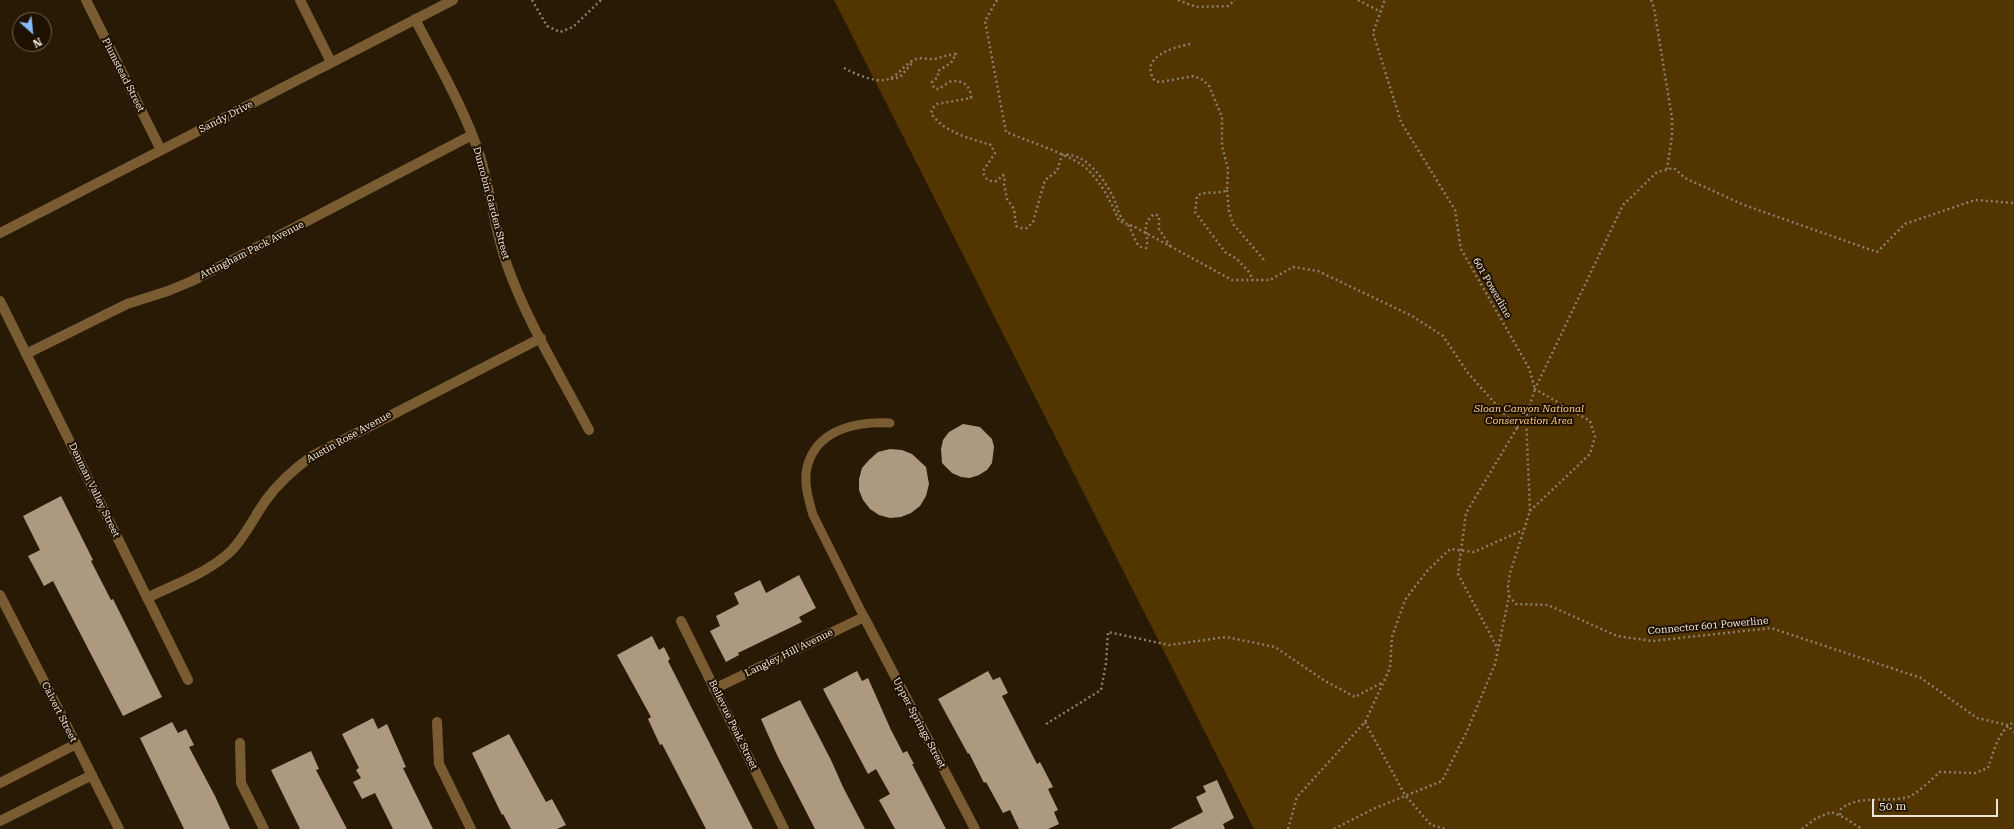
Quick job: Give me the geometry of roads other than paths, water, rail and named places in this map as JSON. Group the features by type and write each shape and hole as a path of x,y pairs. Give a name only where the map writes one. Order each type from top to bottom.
{"street":[{"name":"Plumstead Street","path":"86,0 161,150"},
{"path":"300,0 332,62"},
{"name":"Sandy Drive","path":"0,233 453,0"},
{"name":"Dunrobin Garden Street","path":"415,19 462,110 472,135 486,180 497,234 507,265 541,338 589,430"},
{"name":"Attingham Pack Avenue","path":"26,354 127,304 168,291 192,281 472,135"},
{"name":"Denman Valley Street","path":"0,301 188,680"},
{"name":"Austin Rose Avenue","path":"147,598 201,571 231,551 242,538 266,501 281,482 312,456 541,338"},
{"name":"Calvert Street","path":"0,595 119,829"},
{"name":"Langley Hill Avenue","path":"714,689 864,617"},
{"name":"Upper Springs Street","path":"864,617 975,829"},
{"name":"Bellevue Peak Street","path":"681,622 784,829"},
{"path":"437,722 439,764 471,829"},
{"path":"0,782 76,744"},
{"path":"240,744 241,783 264,829"},
{"path":"0,821 92,775"}],"lane":[{"path":"864,617 813,515 808,498 806,480 809,461 820,444 836,431 854,425 873,422 890,423"}],"park label":[{"name":"Sloan Canyon National Conservation Area","path":"1529,414"}]}
